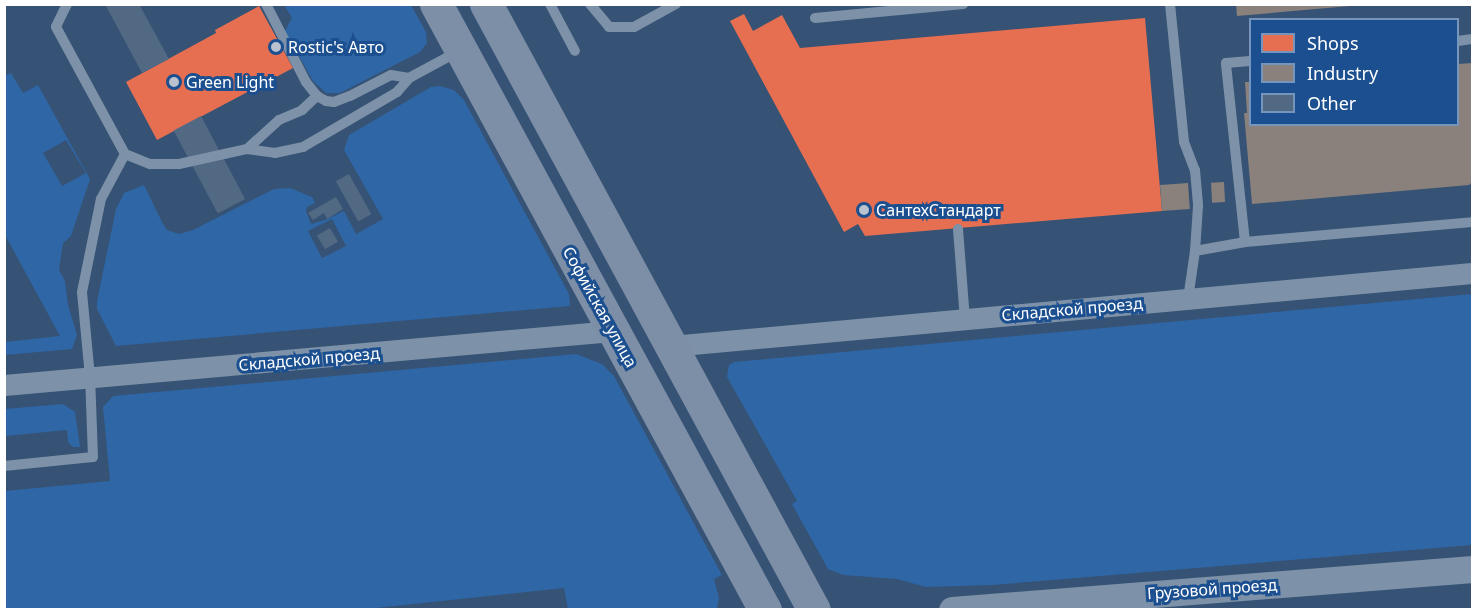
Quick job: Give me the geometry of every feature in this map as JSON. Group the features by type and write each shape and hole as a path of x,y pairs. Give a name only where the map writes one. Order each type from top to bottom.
{"main road":[{"name":"Софийская улица","path":"436,4 765,609"},
{"path":"486,4 814,609"}],"street":[{"name":"Складской проезд","path":"671,346 1473,273"},
{"name":"Складской проезд","path":"4,385 613,331"},
{"name":"Грузовой проезд","path":"952,609 1473,569"}],"lane":[{"path":"67,4 56,27 125,154 150,164 179,164 247,149 275,153 303,147 397,92 409,78 460,50"},
{"path":"267,4 306,82 317,96 334,102 391,75 409,78"},
{"path":"550,4 575,51"},
{"path":"590,4 609,27 634,27 676,4"},
{"path":"815,18 896,8 963,4"},
{"path":"1170,4 1184,142 1195,170 1198,206 1195,251 1188,299"},
{"path":"1245,242 1226,63 1249,61"},
{"path":"247,149 279,120 302,110 317,96"},
{"path":"4,466 93,457 90,377 82,292 101,199 125,154"},
{"path":"1195,251 1245,242 1473,222"},
{"path":"958,229 965,319"}],"shaded area":[{"path":"284,5 411,5 426,32 427,43 420,52 340,93 326,93 313,81 285,31 292,18"},
{"path":"11,73 23,93 38,85 90,179 71,236 63,243 59,270 65,281 68,305 77,335 72,349 5,355 5,342 60,336 5,235 4,76","holes":["66,140 86,173 62,186 43,153"]},
{"path":"440,86 454,90 464,100 569,294 570,306 116,346 97,309 97,301 116,209 124,193 144,185 167,230 179,234 193,230 274,189 290,188 312,197 315,203 307,207 306,211 311,224 344,211 356,234 383,219 344,150 349,135 431,87","holes":["332,219 346,246 322,258 308,231"]},
{"path":"1472,294 1472,545 993,585 926,587 897,579 843,575 828,569 792,504 797,501 727,377 729,365 734,362"},
{"path":"576,354 602,364 614,376 722,575 714,579 719,598 717,609 568,609 564,588 357,610 5,609 5,491 110,481 103,407 113,396"},
{"path":"63,404 75,412 80,447 73,447 68,442 67,430 5,436 5,409"}],"building: Shops":[{"path":"259,6 293,68 157,140 126,82 216,33 215,30"},
{"path":"744,14 753,31 782,15 800,48 1145,18 1162,211 865,236 858,224 844,232 730,21"}],"building: Industry":[{"path":"1236,4 1350,4 1350,6 1237,16"},
{"path":"1472,63 1472,182 1469,185 1252,204 1244,113 1247,113 1245,82 1249,82 1249,126 1459,126 1459,64"},
{"path":"1224,182 1225,202 1212,203 1211,183"},
{"path":"1188,183 1190,209 1162,211 1160,185"}],"building: Other":[{"path":"105,4 139,4 169,59 142,73"},
{"path":"201,116 245,199 218,214 174,131"},
{"path":"349,174 371,214 358,222 336,181"},
{"path":"336,197 343,209 327,219 324,213 313,220 308,213"},
{"path":"330,228 338,242 325,249 317,235"}],"place":[{"name":"Rostic's Авто","path":"276,47"},
{"name":"Green Light","path":"174,82"},
{"name":"СантехСтандарт","path":"864,210"}]}
